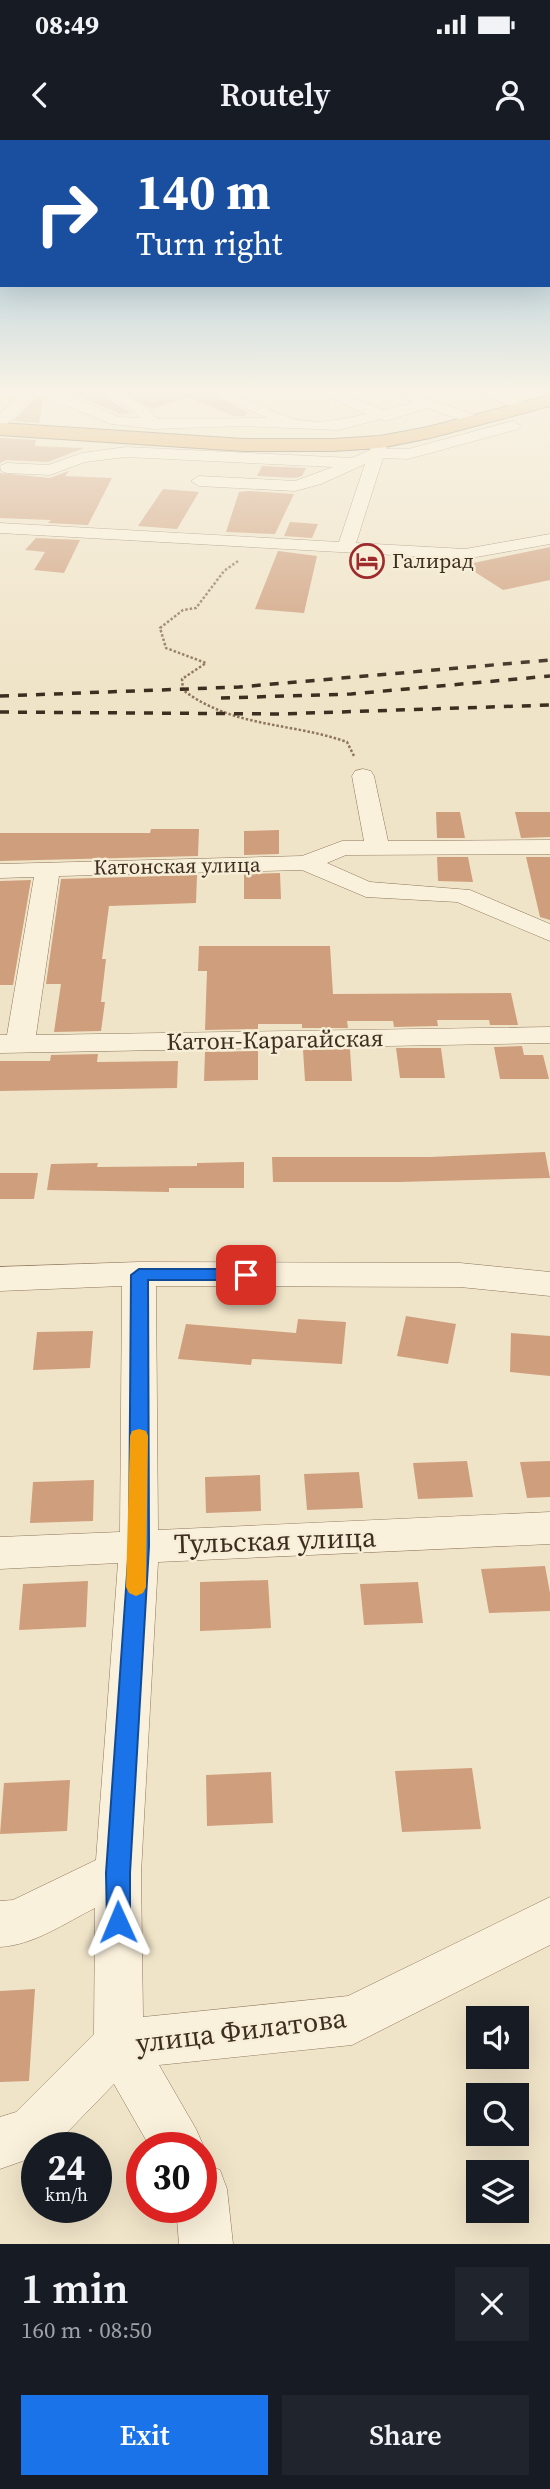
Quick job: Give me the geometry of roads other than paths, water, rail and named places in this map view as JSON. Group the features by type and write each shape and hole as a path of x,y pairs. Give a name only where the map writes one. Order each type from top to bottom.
{"street":[{"path":"346,547 365,488"},
{"path":"0,528 464,554 550,539"},
{"path":"363,776 377,848"},
{"name":"Катонская улица","path":"0,871 306,863 342,848 550,847"},
{"name":"Катонская улица","path":"306,863 366,889 461,895 550,933"},
{"path":"10,1044 48,869"},
{"name":"Катон-Карагайская","path":"10,1044 550,1035"},
{"path":"0,1279 139,1275 460,1275 550,1284"},
{"path":"139,1275 139,1546 118,1873 120,2044 170,2132"},
{"name":"Тульская улица","path":"0,1553 550,1528"},
{"path":"0,1924 16,1923 118,1873"},
{"name":"улица Филатова","path":"120,2044 352,2020 550,1920"},
{"path":"0,2143 32,2132 120,2044"},
{"path":"204,2223 206,2244"}],"railway":[{"path":"0,696 239,687 550,660"},
{"path":"221,698 351,694 550,676"},
{"path":"0,712 279,714 550,705"}],"place":[{"name":"Галирад","path":"367,561"}]}
